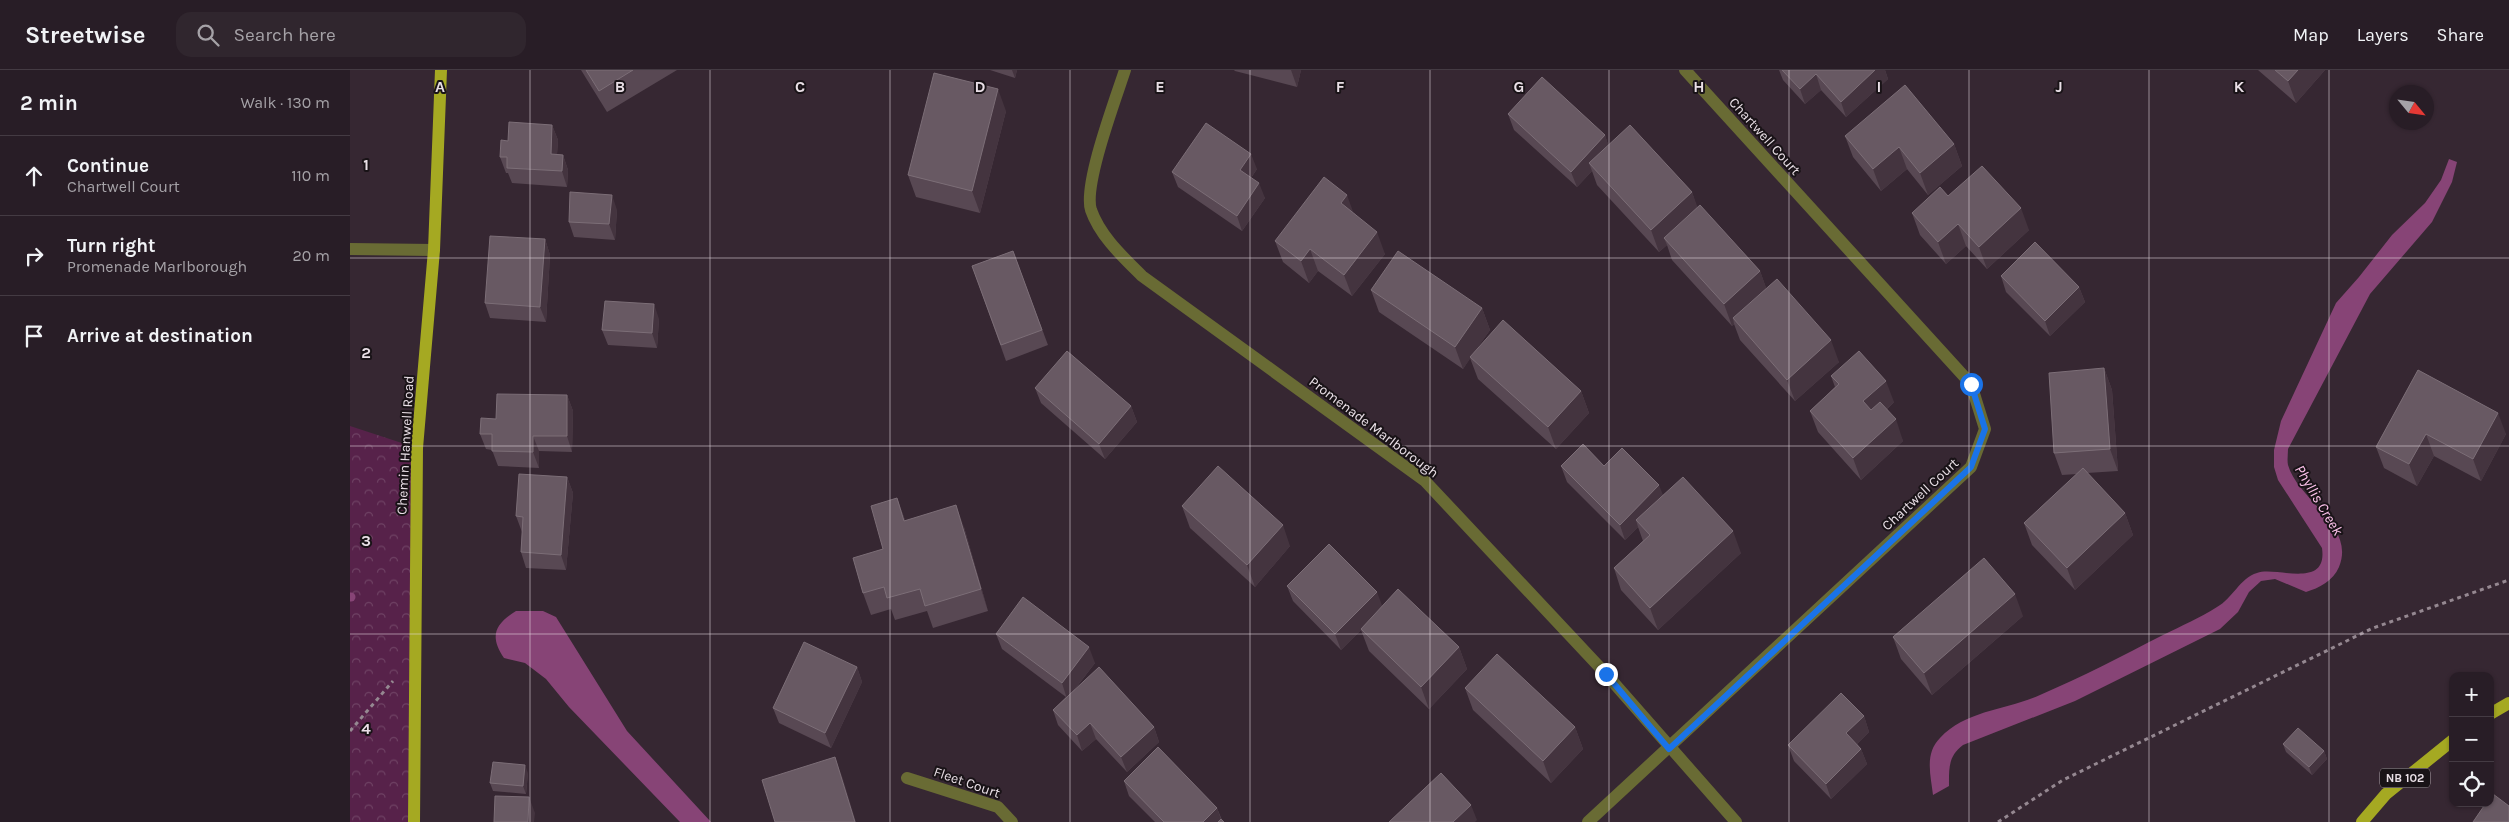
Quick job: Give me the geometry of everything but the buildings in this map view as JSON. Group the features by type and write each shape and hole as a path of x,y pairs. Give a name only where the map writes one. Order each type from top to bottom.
{"main road":[{"name":"Chemin Hanwell Road","path":"414,822 417,448 434,250 441,70"},
{"path":"2494,711 2509,702"},
{"name":"NB 102","path":"2362,822 2386,794 2449,743"}],"street":[{"name":"Promenade Marlborough","path":"1125,70 1093,169 1091,209 1110,242 1142,276 1425,481 1606,674 1669,749 1736,822"},
{"name":"Chartwell Court","path":"1588,822 1669,749 1971,467 1985,429 1971,384 1685,70"},
{"path":"350,249 434,250"},
{"name":"Fleet Court","path":"907,778 998,808 1012,822"}],"path":[{"path":"1998,822 2063,780 2373,628 2509,580"},
{"path":"350,731 383,690 416,660"}],"green space":[{"path":"350,426 417,448 414,822 350,822"}],"shaded area":[{"path":"2449,159 2457,162 2452,182 2432,222 2370,294 2288,449 2288,465 2294,478 2324,514 2340,539 2342,552 2339,567 2333,576 2321,586 2306,592 2275,579 2261,581 2249,592 2238,612 2220,629 2075,701 1963,745 1954,754 1950,763 1949,786 1933,795 1930,758 1935,744 1950,729 1974,716 2027,700 2087,674 2211,611 2227,599 2246,579 2257,573 2299,574 2309,573 2317,569 2322,561 2322,548 2278,480 2274,467 2274,450 2281,421 2336,303 2392,235 2425,203 2441,180"},
{"path":"516,611 543,611 556,617 627,731 711,822 680,822 569,707 546,679 525,663 504,658 499,650 496,631 503,621"}],"route":[{"path":"1606,674 1669,749 1971,467 1985,429 1971,384"}],"water label":[{"name":"Phyllis Creek","path":"2319,500"}]}
